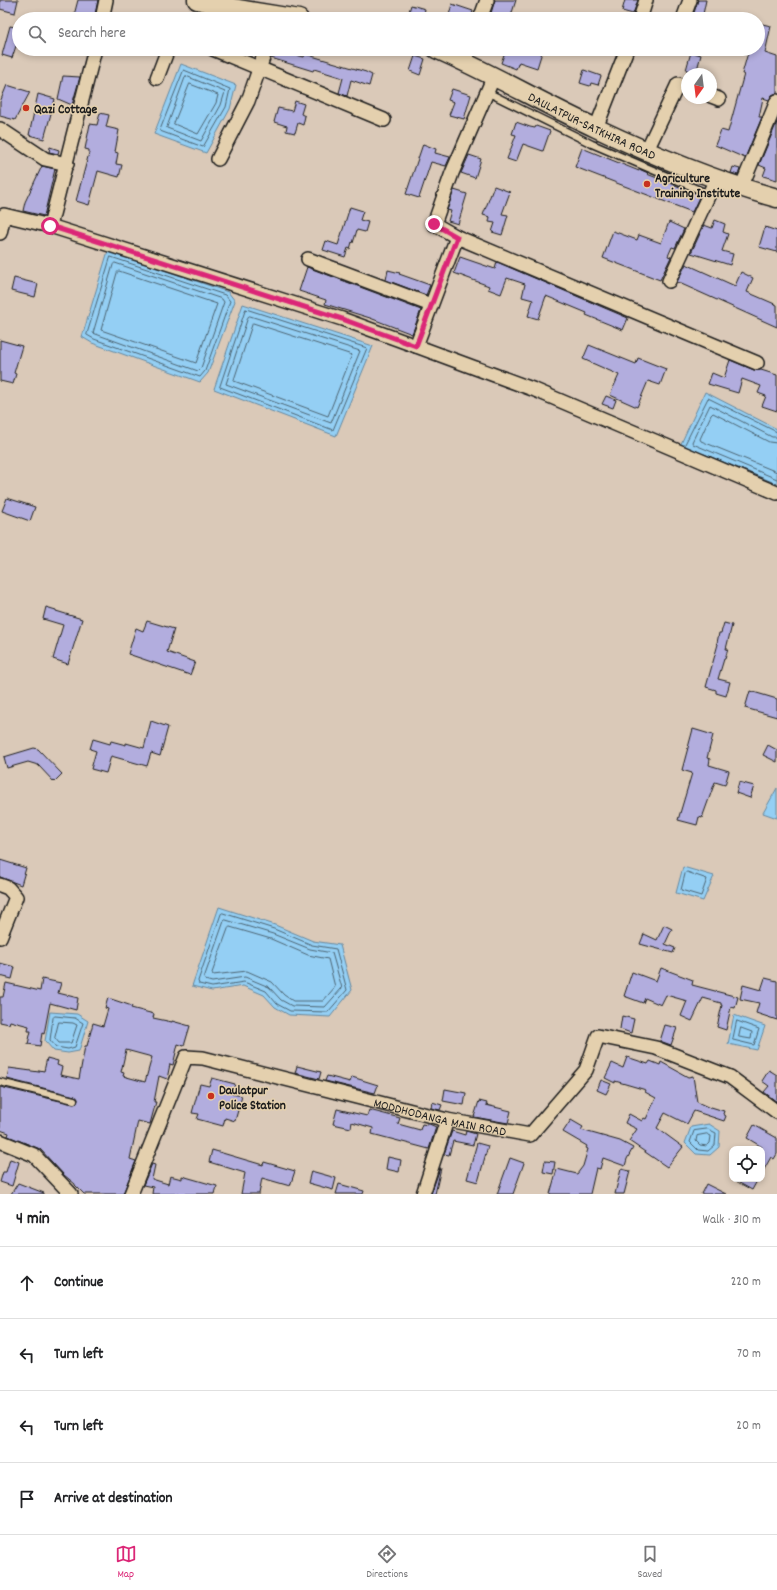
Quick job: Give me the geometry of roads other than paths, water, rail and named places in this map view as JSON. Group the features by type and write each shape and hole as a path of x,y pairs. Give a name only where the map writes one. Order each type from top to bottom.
{"main road":[{"path":"197,0 234,4 259,12"},
{"name":"DAULATPUR-SATKHIRA ROAD","path":"468,56 491,84 647,150 681,167 713,186 741,188 777,198"}],"street":[{"path":"103,12 106,0"},
{"path":"483,12 487,0"},
{"path":"644,12 646,0"},
{"path":"686,12 690,0"},
{"path":"50,226 67,164 92,56"},
{"path":"157,78 165,56"},
{"path":"230,56 384,120"},
{"path":"218,159 248,101 263,56"},
{"path":"596,128 624,56"},
{"path":"491,84 452,173 434,224 457,237 757,363"},
{"path":"647,150 678,84 681,85"},
{"path":"741,188 777,101"},
{"path":"0,129 45,158 67,164"},
{"path":"669,281 713,186"},
{"path":"0,233 4,215 50,226 342,319 534,390 777,493"},
{"path":"416,346 457,237"},
{"path":"308,259 432,305"},
{"path":"0,885 8,888 16,897 0,937"},
{"name":"MODDHODANGA MAIN ROAD","path":"131,1194 186,1057 203,1058 447,1120 530,1135 586,1070 598,1036 656,1048 730,1077 777,1112"},
{"path":"423,1194 447,1120"},
{"path":"0,1141 34,1155 71,1194"}],"lane":[{"path":"491,84 592,144 713,186"},
{"path":"0,1082 74,1100"}],"water":[{"path":"181,64 236,85 230,109 206,153 154,134"},
{"path":"108,251 228,292 235,301 208,373 200,382 92,343 82,337"},
{"path":"243,304 373,346 336,436 214,389"},
{"path":"705,392 777,429 777,489 679,448"},
{"path":"777,788 777,818 763,813"},
{"path":"683,867 714,876 703,901 676,893"},
{"path":"219,907 275,925 313,941 340,945 352,990 330,1017 289,1015 275,1007 264,995 243,986 212,991 192,986"},
{"path":"50,1012 77,1014 88,1021 79,1051 68,1053 54,1051 45,1041"},
{"path":"734,1015 765,1026 757,1050 728,1044"},
{"path":"709,1124 720,1131 719,1147 710,1155 696,1154 685,1143 691,1127"}],"place":[{"name":"Qazi Cottage","path":"26,108"},
{"name":"Agriculture Training Institute","path":"647,184"},
{"name":"Daulatpur Police Station","path":"211,1096"}]}
